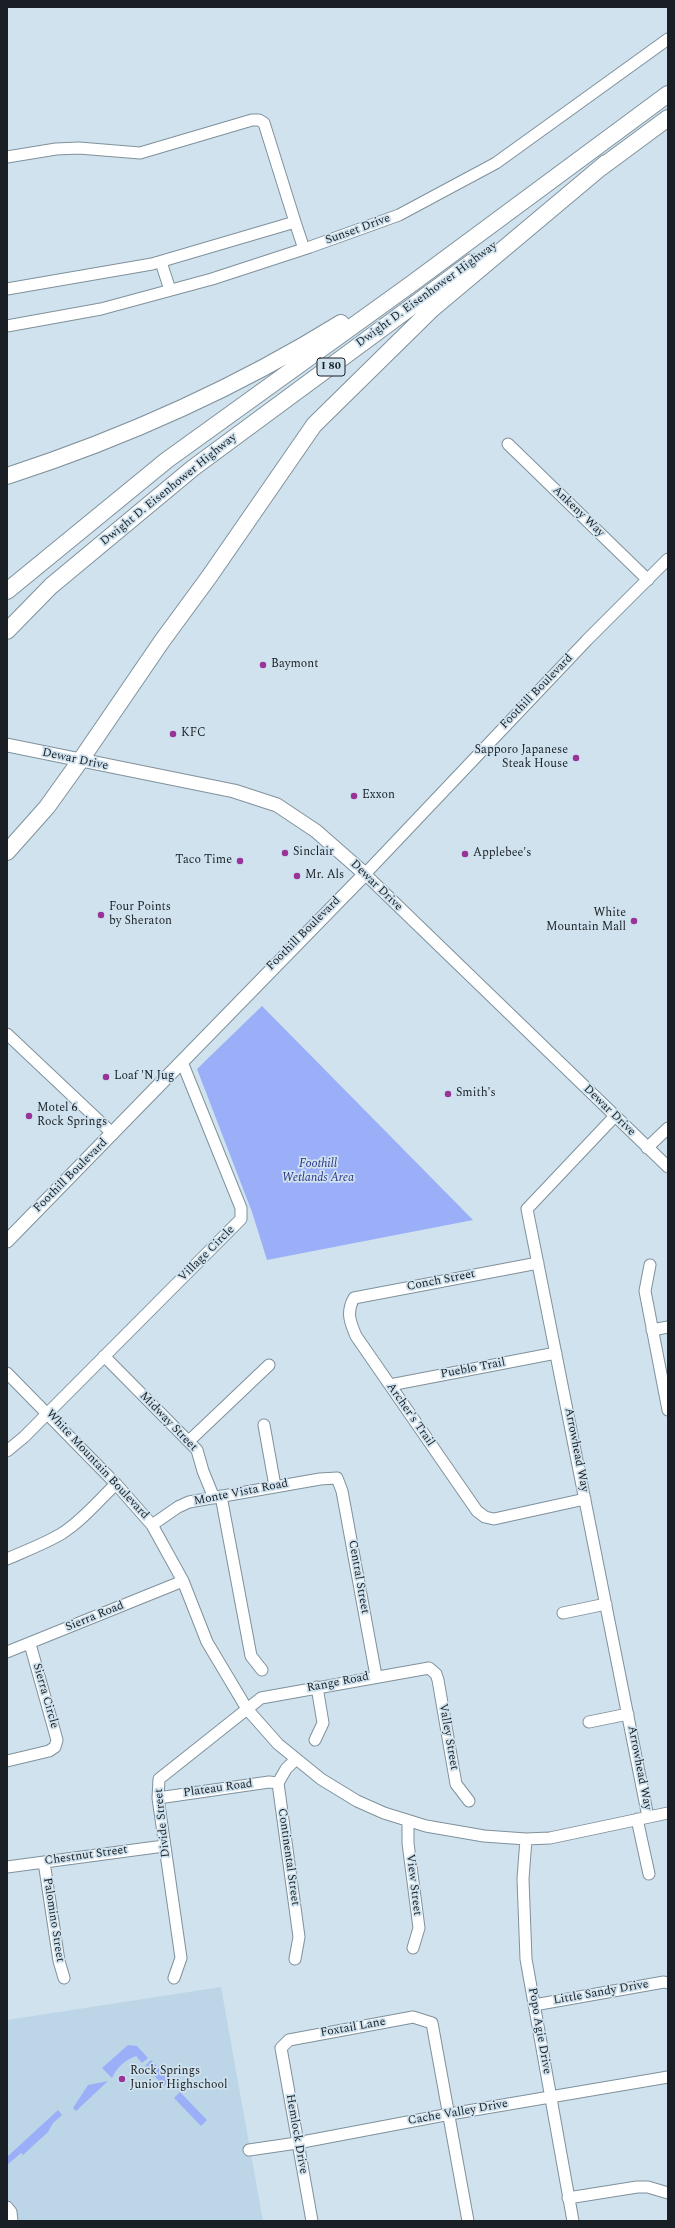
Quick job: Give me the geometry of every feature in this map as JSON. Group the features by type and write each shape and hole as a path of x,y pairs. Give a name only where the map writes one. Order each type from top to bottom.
{"highway":[{"name":"Dwight D. Eisenhower Highway","path":"7,591 167,460 668,94"},
{"name":"Dwight D. Eisenhower Highway","path":"7,631 51,586 193,468 668,118"},
{"path":"7,852 47,807 162,641 214,572 314,425 432,309 606,164"},
{"path":"7,476 133,430 197,401 270,364 358,313 533,194"}],"main road":[{"name":"Dewar Drive","path":"7,745 234,791 277,805 316,831 365,874"},
{"name":"Foothill Boulevard","path":"7,1241 365,874"}],"street":[{"name":"Sunset Drive","path":"7,326 101,309 170,290 304,249 399,215 465,181 538,134 668,39"},
{"path":"7,157 56,149 79,148 140,153 252,120 259,120 264,124 304,249"},
{"path":"7,289 161,262 295,222"},
{"path":"161,262 170,290"},
{"name":"Ankeny Way","path":"508,444 648,580"},
{"name":"Foothill Boulevard","path":"365,874 587,640 668,559"},
{"name":"Dewar Drive","path":"365,874 668,1168"},
{"path":"7,1034 112,1134"},
{"name":"Village Circle","path":"104,1356 241,1219 240,1208 182,1062"},
{"name":"Arrowhead Way","path":"615,1116 528,1209 628,1714 643,1818 649,1874"},
{"path":"648,1148 668,1128"},
{"name":"Conch Street","path":"349,1307 354,1298 538,1262"},
{"path":"650,1265 645,1292 668,1410"},
{"name":"Archer's Trail","path":"349,1307 349,1318 356,1336 477,1511 485,1517 494,1519 585,1499"},
{"path":"652,1330 668,1327"},
{"name":"Pueblo Trail","path":"390,1385 556,1354"},
{"path":"7,1451 24,1437 104,1356"},
{"name":"Midway Street","path":"104,1356 190,1441 200,1455 203,1471 217,1497 250,1656 262,1670"},
{"path":"190,1441 269,1365"},
{"name":"White Mountain Boulevard","path":"7,1373 48,1412 116,1484 152,1525 183,1581 207,1642 247,1709 262,1728 296,1760 321,1779 357,1801 408,1821 453,1832 526,1839 550,1838 668,1813"},
{"path":"264,1425 275,1486"},
{"name":"Monte Vista Road","path":"152,1525 178,1507 189,1502 275,1486 337,1478"},
{"name":"Central Street","path":"337,1478 342,1491 376,1676"},
{"path":"7,1559 42,1544 62,1533 79,1520 116,1484"},
{"name":"Sierra Road","path":"7,1652 183,1581"},
{"path":"563,1613 606,1604"},
{"name":"Sierra Circle","path":"7,1761 49,1752 55,1747 57,1740 30,1644"},
{"name":"Range Road","path":"247,1709 262,1698 268,1696 424,1668 433,1671"},
{"name":"Valley Street","path":"433,1671 438,1680 456,1784 469,1801"},
{"path":"315,1740 323,1722 317,1687"},
{"name":"Divide Street","path":"174,1978 181,1958 164,1846 157,1786 163,1774 247,1709"},
{"path":"589,1722 628,1714"},
{"path":"278,1782 286,1769 296,1760"},
{"name":"Plateau Road","path":"158,1798 278,1782"},
{"name":"Continental Street","path":"278,1782 299,1937 295,1960"},
{"name":"View Street","path":"408,1821 408,1843 419,1928 413,1948"},
{"name":"Popo Agie Drive","path":"526,1839 523,1872 526,1959 573,2221"},
{"name":"Chestnut Street","path":"7,1867 164,1846"},
{"name":"Palomino Street","path":"44,1862 59,1961 64,1978"},
{"name":"Little Sandy Drive","path":"534,2005 664,1982 668,1983"},
{"name":"Foxtail Lane","path":"281,2048 289,2040 413,2017 428,2020 432,2023 450,2114"},
{"name":"Hemlock Drive","path":"281,2048 312,2221"},
{"name":"Cache Valley Drive","path":"249,2150 297,2143 450,2114 668,2077"},
{"path":"450,2114 468,2221"},
{"path":"568,2198 637,2186 648,2187 668,2193"},
{"path":"7,2207 11,2212 12,2221"}],"shaded area":[{"name":"Rock Springs Junior Highschool","path":"221,1987 263,2221 7,2221 7,2020"}],"green space":[{"name":"Foothill Wetlands Area","path":"262,1006 473,1220 267,1260 252,1212 197,1069"},
{"path":"128,2045 137,2046 148,2058 142,2063 136,2056 128,2060 119,2067 112,2078 102,2068"},
{"path":"151,2060 169,2080 164,2086 145,2066"},
{"path":"108,2081 76,2111 73,2108 88,2085"},
{"path":"180,2092 207,2120 201,2126 174,2098"},
{"path":"58,2110 62,2115 53,2123 48,2132 23,2155 21,2153 7,2165 7,2157"}],"place":[{"name":"Baymont","path":"263,665"},
{"name":"KFC","path":"173,734"},
{"name":"Sapporo Japanese Steak House","path":"576,758"},
{"name":"Exxon","path":"354,796"},
{"name":"Sinclair","path":"285,853"},
{"name":"Applebee's","path":"465,854"},
{"name":"Taco Time","path":"240,861"},
{"name":"Mr. Als","path":"297,876"},
{"name":"Four Points by Sheraton","path":"101,915"},
{"name":"White Mountain Mall","path":"634,921"},
{"name":"Loaf 'N Jug","path":"106,1077"},
{"name":"Smith's","path":"448,1094"},
{"name":"Motel 6 Rock Springs","path":"29,1116"},
{"name":"Rock Springs Junior Highschool","path":"122,2079"}]}
